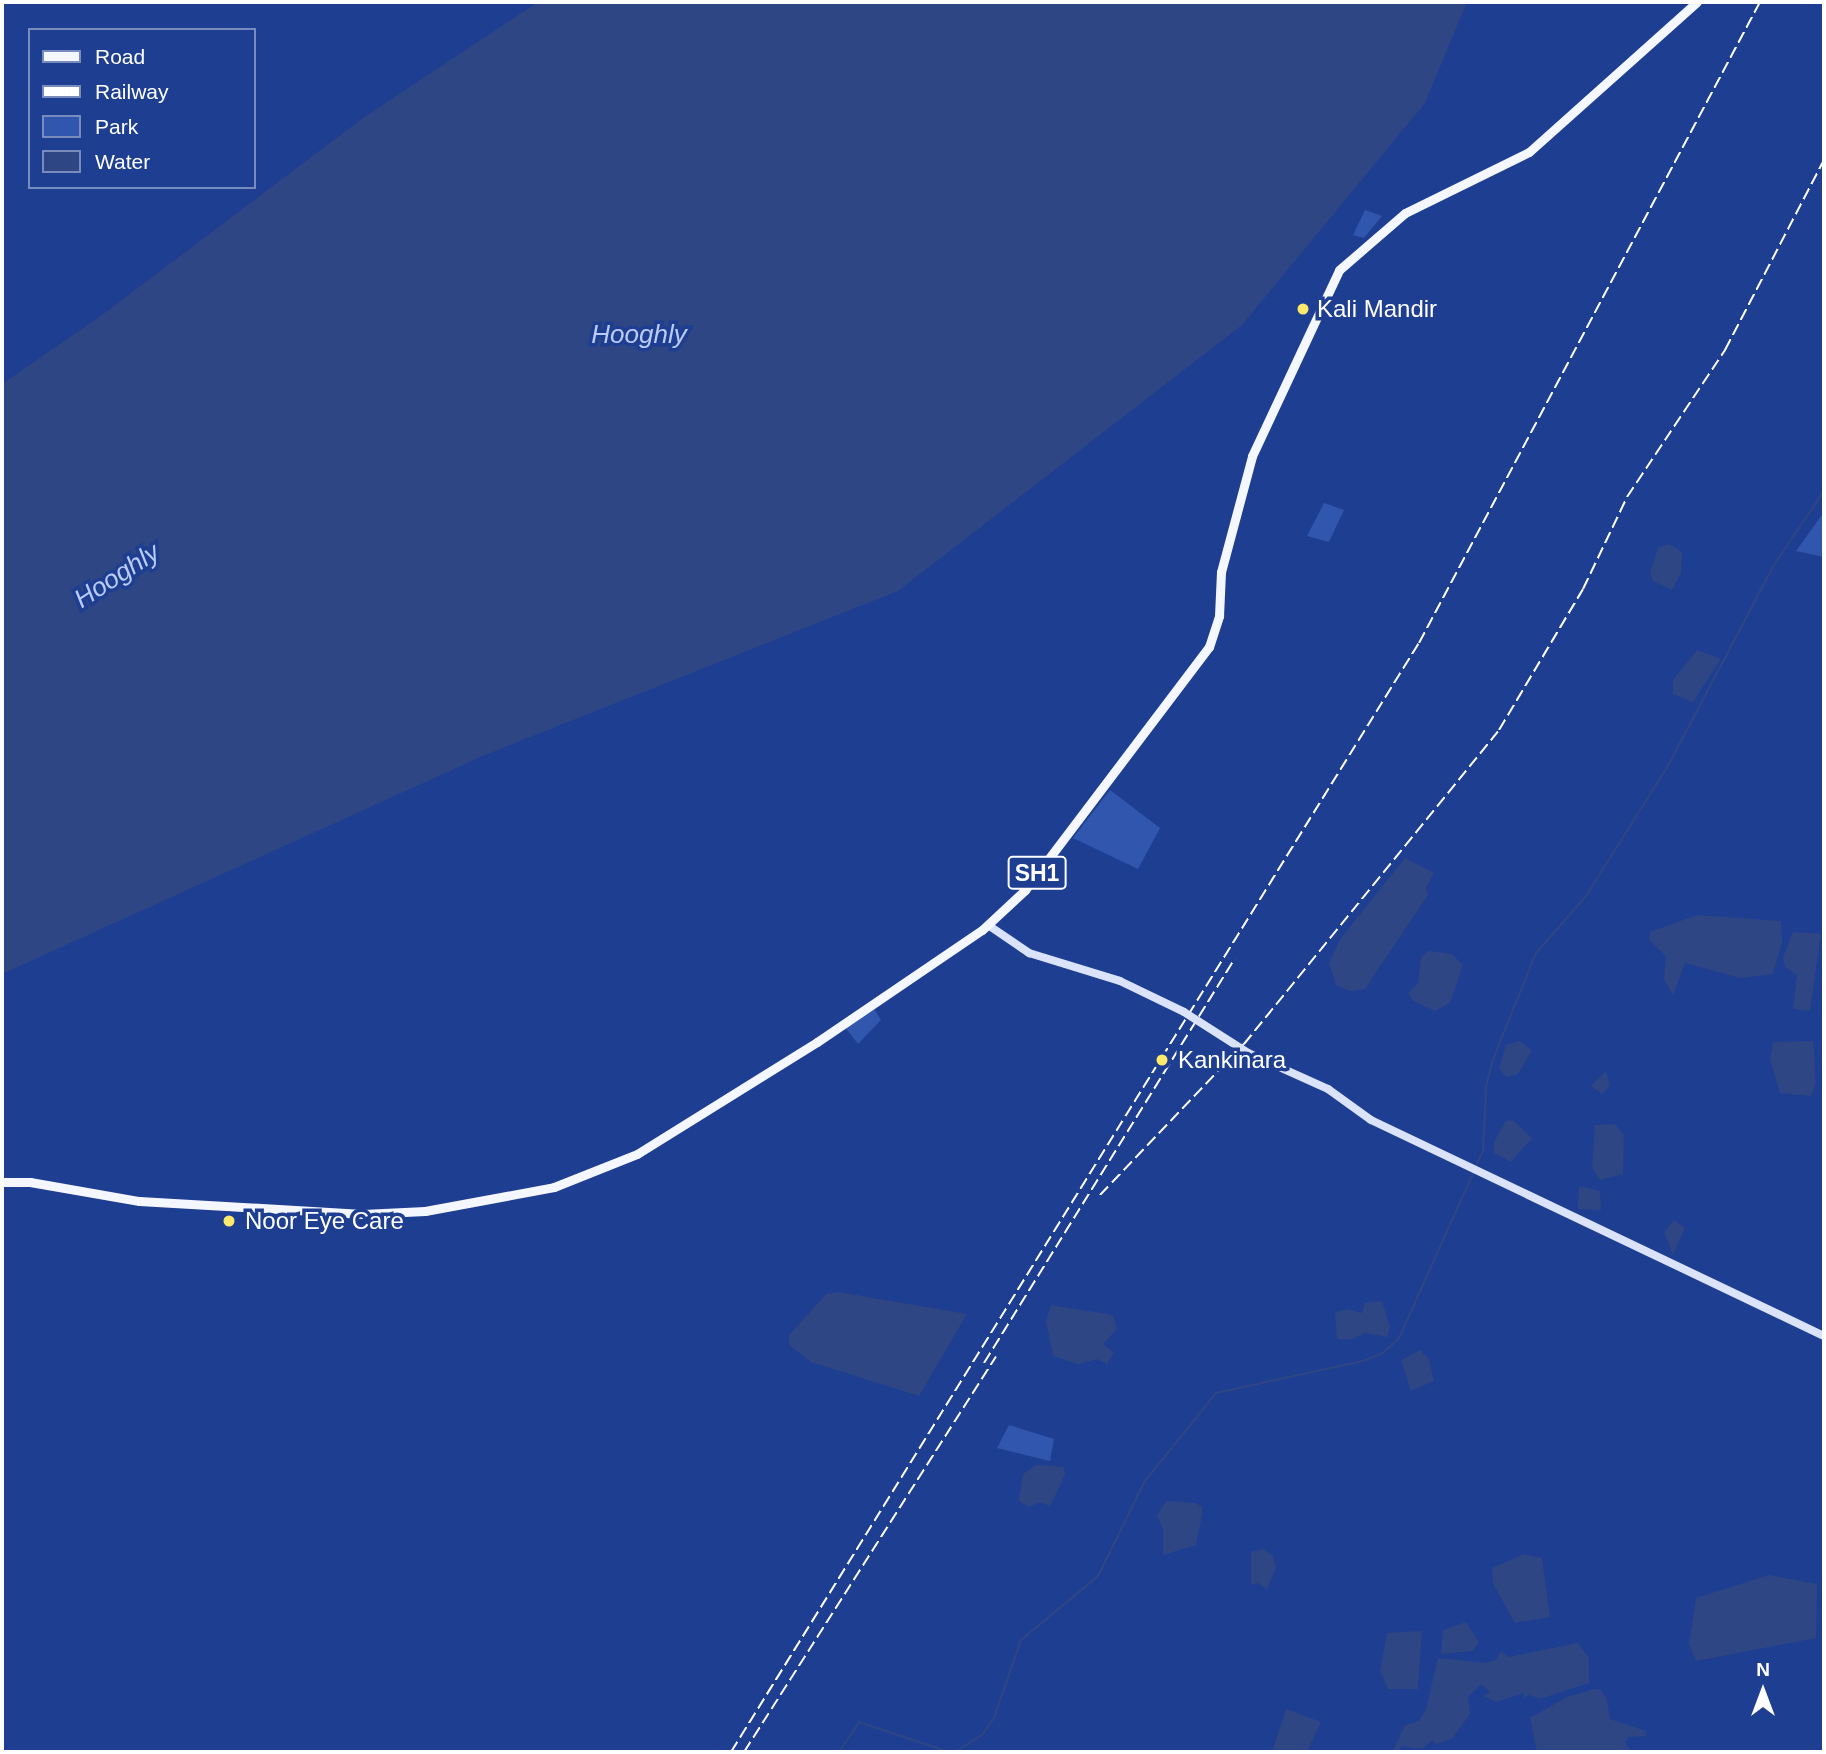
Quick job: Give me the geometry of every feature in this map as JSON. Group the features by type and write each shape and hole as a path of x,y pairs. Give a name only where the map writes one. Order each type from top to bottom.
{"main road":[{"name":"SH1","path":"2,1182 40,1184 139,1201 363,1214 425,1211 554,1187 638,1154 817,1042 988,925 1024,890 1209,647 1219,616 1221,572 1252,456 1339,270 1405,213 1529,152 1697,2"},
{"path":"988,925 1029,953 1119,981 1184,1012 1248,1053 1328,1089 1371,1120 1824,1336"}],"green space":[{"path":"1365,210 1382,216 1364,238 1353,235"},
{"path":"1324,503 1344,510 1329,542 1307,536"},
{"path":"1824,512 1824,557 1796,551"},
{"path":"1110,790 1160,828 1138,869 1073,838"},
{"path":"873,1007 881,1020 858,1044 844,1026"},
{"path":"1009,1425 1054,1439 1050,1461 997,1448"}],"water":[{"name":"Hooghly","path":"538,2 1467,2 1425,103 1242,325 898,591 485,755 2,974 2,384 102,315 363,118"},
{"path":"1669,544 1682,552 1681,573 1672,590 1653,581 1650,573 1658,548"},
{"path":"1697,650 1721,659 1693,702 1673,694 1673,680"},
{"path":"1405,858 1434,873 1426,888 1428,895 1365,989 1350,991 1336,985 1329,963 1341,938"},
{"path":"1697,915 1781,921 1782,942 1773,974 1740,978 1685,963 1673,995 1664,979 1666,956 1649,940 1650,932"},
{"path":"1793,932 1821,934 1810,1011 1793,1009 1797,975 1785,967 1783,957"},
{"path":"1429,951 1452,954 1463,965 1450,1003 1435,1011 1413,1001 1408,993 1418,983 1421,957"},
{"path":"1519,1041 1532,1050 1518,1074 1506,1077 1499,1068 1506,1045"},
{"path":"1813,1041 1816,1083 1811,1096 1780,1093 1770,1059 1773,1042"},
{"path":"1606,1071 1610,1086 1602,1094 1591,1086"},
{"path":"1506,1120 1514,1121 1532,1138 1511,1162 1494,1153 1494,1142"},
{"path":"1615,1124 1624,1135 1623,1174 1600,1180 1592,1168 1595,1125"},
{"path":"1579,1186 1600,1191 1601,1210 1578,1209"},
{"path":"1674,1220 1685,1228 1673,1255 1664,1232"},
{"path":"838,1292 967,1314 919,1396 811,1362 789,1345 789,1335 826,1294"},
{"path":"1382,1301 1390,1327 1388,1337 1364,1333 1354,1339 1337,1339 1335,1313 1347,1309 1362,1313 1364,1303"},
{"path":"1051,1305 1113,1315 1117,1329 1103,1344 1114,1352 1107,1364 1097,1359 1078,1364 1053,1356 1046,1321"},
{"path":"1420,1350 1429,1359 1434,1381 1411,1391 1401,1360"},
{"path":"1036,1465 1064,1467 1065,1475 1050,1506 1040,1502 1029,1507 1019,1501 1023,1474"},
{"path":"1166,1501 1196,1503 1202,1507 1202,1515 1196,1545 1163,1555 1163,1529 1157,1516"},
{"path":"1263,1549 1273,1556 1276,1567 1267,1589 1258,1583 1251,1585 1251,1552"},
{"path":"1524,1554 1542,1558 1550,1617 1515,1623 1493,1584 1492,1568"},
{"path":"1769,1575 1817,1584 1816,1638 1696,1661 1689,1644 1696,1598"},
{"path":"1466,1622 1479,1642 1473,1651 1441,1654 1443,1630"},
{"path":"1422,1631 1418,1689 1388,1689 1380,1671 1387,1633"},
{"path":"1578,1643 1589,1658 1589,1683 1540,1699 1529,1695 1524,1698 1524,1693 1496,1702 1483,1696 1490,1692 1481,1684 1468,1697 1470,1714 1452,1739 1435,1744 1432,1740 1422,1749 1401,1746 1400,1752 1393,1751 1405,1725 1419,1721 1426,1709 1438,1658 1484,1663 1496,1660 1501,1651 1508,1657"},
{"path":"1594,1689 1601,1690 1607,1700 1610,1719 1646,1731 1646,1736 1628,1737 1625,1742 1631,1752 1537,1752 1530,1718 1567,1697"},
{"path":"1286,1709 1321,1722 1307,1752 1272,1752"}],"waterway":[{"path":"1475,1168 1483,1151 1486,1087 1493,1059 1536,953 1586,896 1669,764 1774,565 1824,491"},
{"path":"839,1752 859,1722 946,1751 957,1751 982,1735 994,1718 1021,1640 1098,1576 1145,1481 1216,1393 1363,1361 1383,1353 1399,1338 1473,1173"}],"railway":[{"path":"731,1752 1419,643 1760,2"},
{"path":"1100,1195 1244,1044 1499,730 1583,589 1627,497 1725,350 1824,160"},
{"path":"984,1363 1235,958"},
{"path":"744,1752 996,1357"}],"place":[{"name":"Kali Mandir","path":"1303,309"},
{"name":"Kankinara","path":"1162,1060"},
{"name":"Noor Eye Care","path":"229,1221"}]}
